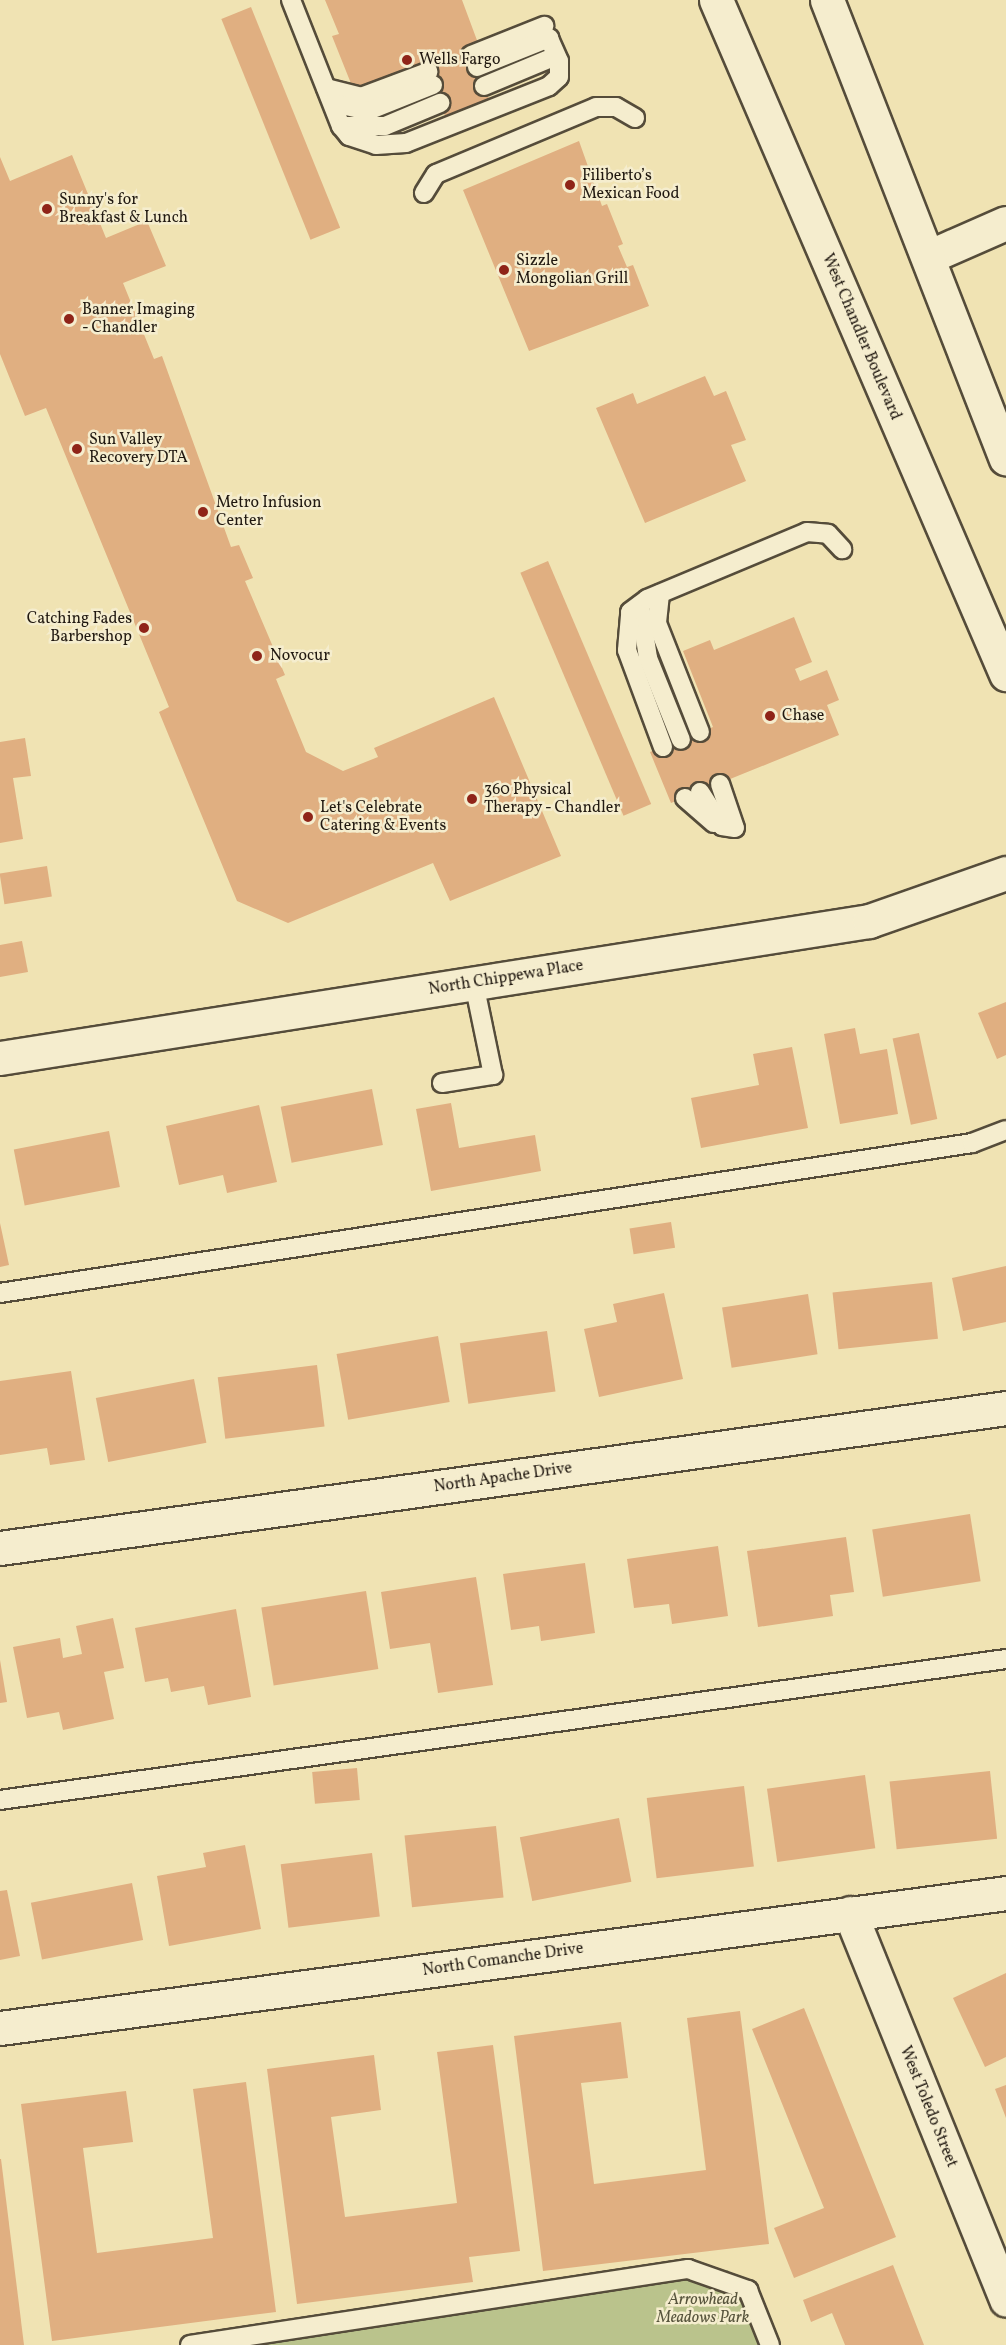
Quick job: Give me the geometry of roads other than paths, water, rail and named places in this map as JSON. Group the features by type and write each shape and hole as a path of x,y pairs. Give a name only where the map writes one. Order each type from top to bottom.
{"street":[{"name":"West Chandler Boulevard","path":"716,0 1006,674"},
{"path":"827,0 1006,458"},
{"path":"928,257 1006,223"},
{"name":"North Chippewa Place","path":"0,1058 868,921 1006,873"},
{"name":"North Apache Drive","path":"0,1548 1006,1408"},
{"name":"North Comanche Drive","path":"0,2028 1006,1893"},
{"name":"West Toledo Street","path":"850,1913 1006,2300"}],"lane":[{"path":"291,0 341,126 349,136 376,145 406,143 549,86 559,77 550,40"},
{"path":"474,61 550,40"},
{"path":"484,86 550,40"},
{"path":"329,95 361,97 431,78"},
{"path":"341,126 368,130 440,103"},
{"path":"424,193 436,174 596,107 616,107 635,118"},
{"path":"663,747 627,650 630,612 660,594 807,532 828,534 842,549"},
{"path":"660,594 657,623 700,732"},
{"path":"640,605 648,658 681,740"},
{"path":"692,795 728,827 720,783"},
{"path":"442,1083 493,1075 474,982"},
{"path":"0,1293 972,1143 1006,1130"},
{"path":"0,1800 1006,1659"},
{"path":"190,2345 687,2269 748,2290 770,2345"}],"place":[{"name":"Wells Fargo","path":"407,60"},
{"name":"Filiberto’s Mexican Food","path":"570,185"},
{"name":"Sunny's for Breakfast & Lunch","path":"47,209"},
{"name":"Sizzle Mongolian Grill","path":"504,270"},
{"name":"Banner Imaging - Chandler","path":"69,319"},
{"name":"Sun Valley Recovery DTA","path":"77,449"},
{"name":"Metro Infusion Center","path":"203,512"},
{"name":"Catching Fades Barbershop","path":"144,628"},
{"name":"Novocur","path":"257,656"},
{"name":"Chase","path":"770,716"},
{"name":"360 Physical Therapy - Chandler","path":"472,799"},
{"name":"Let's Celebrate Catering & Events","path":"308,817"}],"park label":[{"name":"Arrowhead Meadows Park","path":"703,2309"}]}
